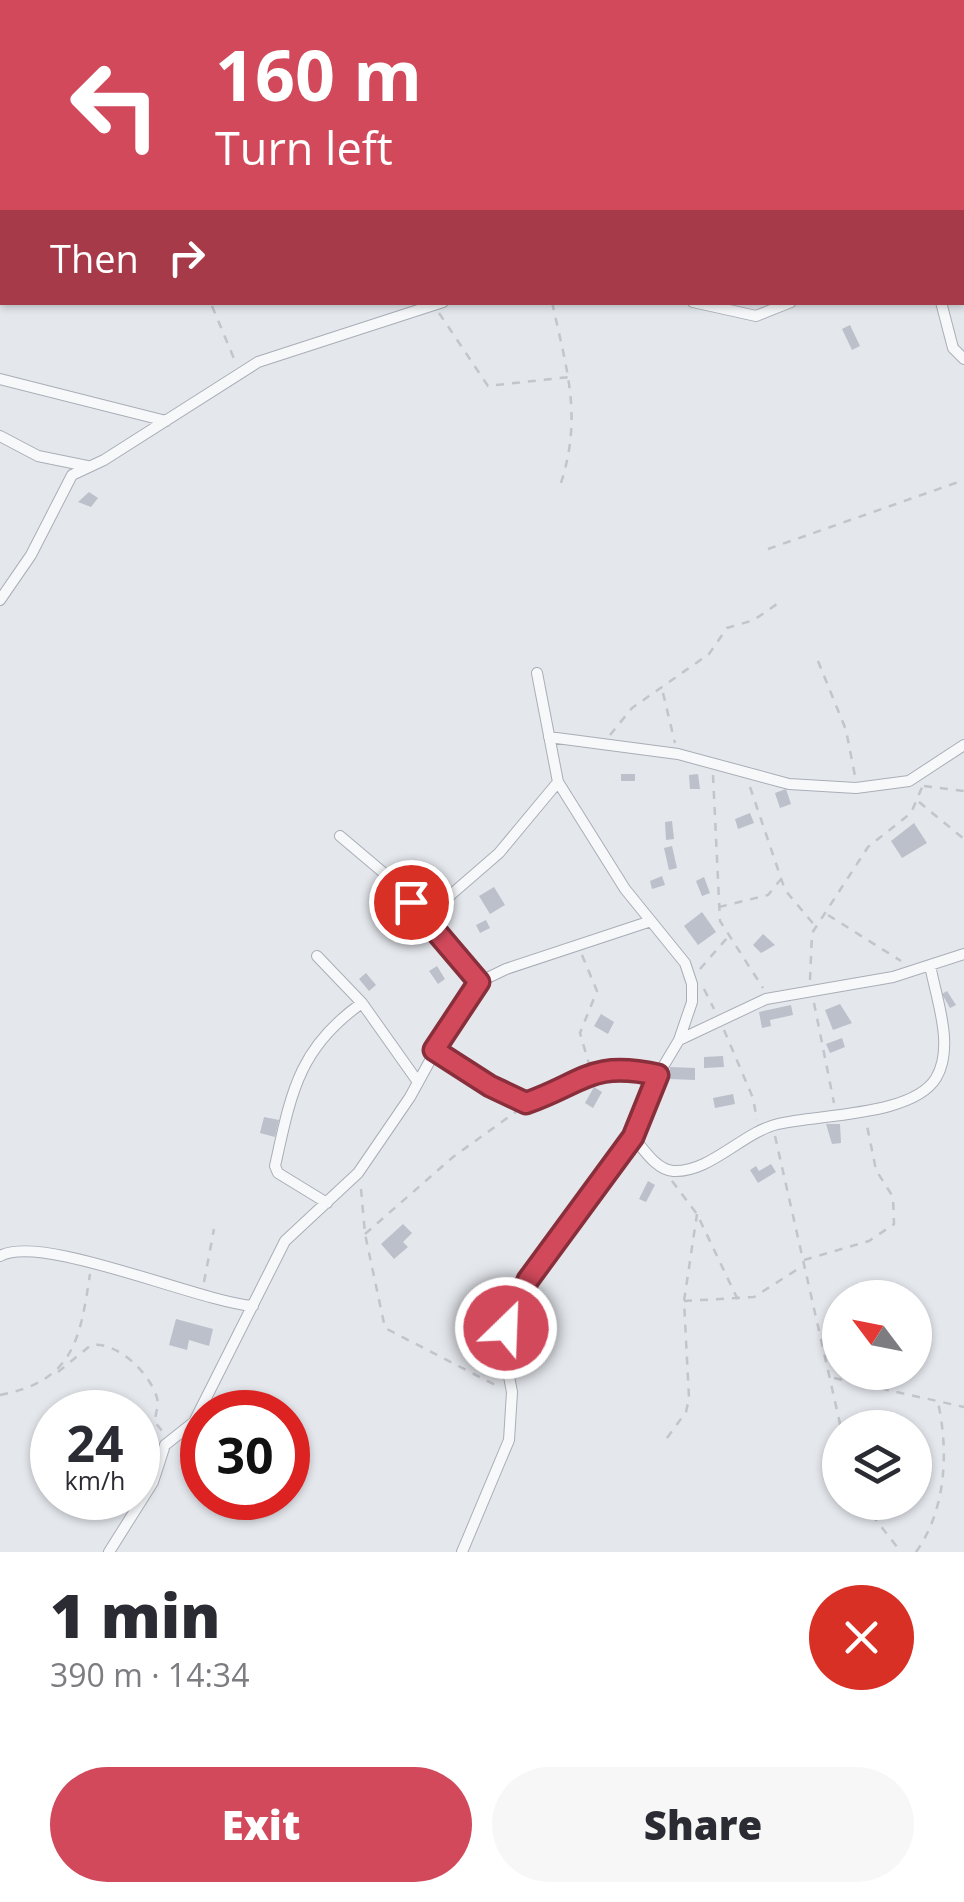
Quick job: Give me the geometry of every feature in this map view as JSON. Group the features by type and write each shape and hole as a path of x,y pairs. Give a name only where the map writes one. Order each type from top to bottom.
{"street":[{"path":"0,600 31,555 63,486 88,466 166,421 239,372 436,305"},
{"path":"706,305 756,316 784,305"},
{"path":"942,305 954,348 964,359"},
{"path":"0,379 166,421"},
{"path":"0,436 38,456 88,466"},
{"path":"462,1552 509,1440 512,1392 505,1356 513,1308 528,1280 633,1137 658,1075 679,1040 692,1002 692,984 676,950 648,922 558,782 537,673"},
{"path":"549,736 607,741 678,754 789,784 856,788 909,781 964,745"},
{"path":"424,918 499,852 558,782"},
{"path":"340,836 376,863 479,982"},
{"path":"109,1552 153,1482 169,1440 194,1422 285,1241 358,1174 479,982 577,944 648,922"},
{"path":"679,1040 766,999 914,972 964,954"},
{"path":"317,956 362,1003 418,1082"},
{"path":"633,1137 662,1168 672,1171 695,1164 772,1126 916,1098 940,1074 945,1044 930,965"},
{"path":"327,1203 278,1173 275,1166 297,1076 326,1029 362,1003"},
{"path":"434,1050 490,1086 526,1103 592,1072 614,1068 658,1075"},
{"path":"0,1256 13,1250 91,1262 201,1298 253,1306"}],"path":[{"path":"440,305 488,386 570,377"},
{"path":"553,305 570,377 573,422 560,486"},
{"path":"212,306 239,372"},
{"path":"768,550 964,480"},
{"path":"607,741 623,716 714,650 727,628 754,620 777,604"},
{"path":"818,660 846,730 856,788"},
{"path":"662,690 678,754"},
{"path":"712,762 717,908 728,937 760,978 766,999"},
{"path":"747,771 754,808 785,890 816,927"},
{"path":"834,1114 832,1080 811,989 808,952 816,927 868,846 900,823 919,802 924,773"},
{"path":"923,786 964,791"},
{"path":"919,802 964,839"},
{"path":"717,908 768,894 781,879"},
{"path":"826,913 880,944 914,972"},
{"path":"692,984 704,962 728,937"},
{"path":"577,944 596,991 580,1033 592,1072"},
{"path":"719,1019 753,1098 759,1132"},
{"path":"365,1234 453,1157 526,1103"},
{"path":"801,1260 869,1241 894,1224 893,1197 876,1170 864,1110"},
{"path":"772,1126 789,1182 802,1266 822,1341"},
{"path":"662,1168 697,1214 738,1300"},
{"path":"358,1174 365,1234 386,1328 512,1392"},
{"path":"668,1438 686,1412 689,1398 684,1301 697,1214"},
{"path":"201,1298 214,1229"},
{"path":"58,1372 79,1328 91,1262"},
{"path":"684,1301 754,1297 802,1266"},
{"path":"0,1395 28,1390 91,1345 98,1344 123,1356 149,1383 157,1398 155,1422 169,1440"},
{"path":"895,1390 964,1408"},
{"path":"916,1552 943,1488 944,1424 937,1398"},
{"path":"876,1520 901,1552"}],"building":[{"path":"850,325 860,346 852,350 842,329"},
{"path":"89,492 98,498 91,507 78,502"},
{"path":"621,774 635,774 635,781 621,781"},
{"path":"698,774 700,789 690,789 689,775"},
{"path":"786,789 791,804 780,808 775,793"},
{"path":"750,813 754,823 738,829 735,819"},
{"path":"672,821 674,839 666,840 665,822"},
{"path":"914,823 927,843 902,858 891,841"},
{"path":"672,846 677,868 669,870 664,848"},
{"path":"662,876 665,885 652,889 650,881"},
{"path":"704,877 710,893 702,896 696,881"},
{"path":"494,887 505,905 490,914 479,896"},
{"path":"702,912 716,932 698,945 684,926"},
{"path":"486,920 490,928 480,933 476,925"},
{"path":"763,934 775,945 761,953 753,945"},
{"path":"437,966 445,979 438,984 429,971"},
{"path":"366,973 376,985 369,991 359,979"},
{"path":"947,991 956,1005 950,1008 942,994"},
{"path":"840,1004 852,1023 833,1030 825,1010"},
{"path":"791,1005 793,1015 770,1020 771,1026 762,1028 759,1012"},
{"path":"601,1014 614,1022 608,1034 594,1026"},
{"path":"842,1038 845,1047 830,1053 826,1044"},
{"path":"723,1056 724,1067 704,1068 704,1057"},
{"path":"670,1067 695,1068 695,1080 669,1079"},
{"path":"594,1087 602,1092 593,1108 585,1103"},
{"path":"733,1094 735,1104 715,1108 713,1098"},
{"path":"264,1117 279,1120 275,1137 260,1133"},
{"path":"826,1124 840,1124 841,1143 832,1144"},
{"path":"771,1164 776,1172 758,1183 750,1170 756,1166 759,1171"},
{"path":"648,1181 655,1185 646,1202 639,1199"},
{"path":"403,1224 412,1233 403,1242 408,1247 394,1259 381,1244"},
{"path":"176,1319 213,1329 209,1346 189,1340 187,1350 169,1345"}],"route":[{"path":"411,902 479,982 434,1050 461,1069 526,1103 592,1072 614,1068 658,1075 633,1137 528,1280 506,1328"}]}
